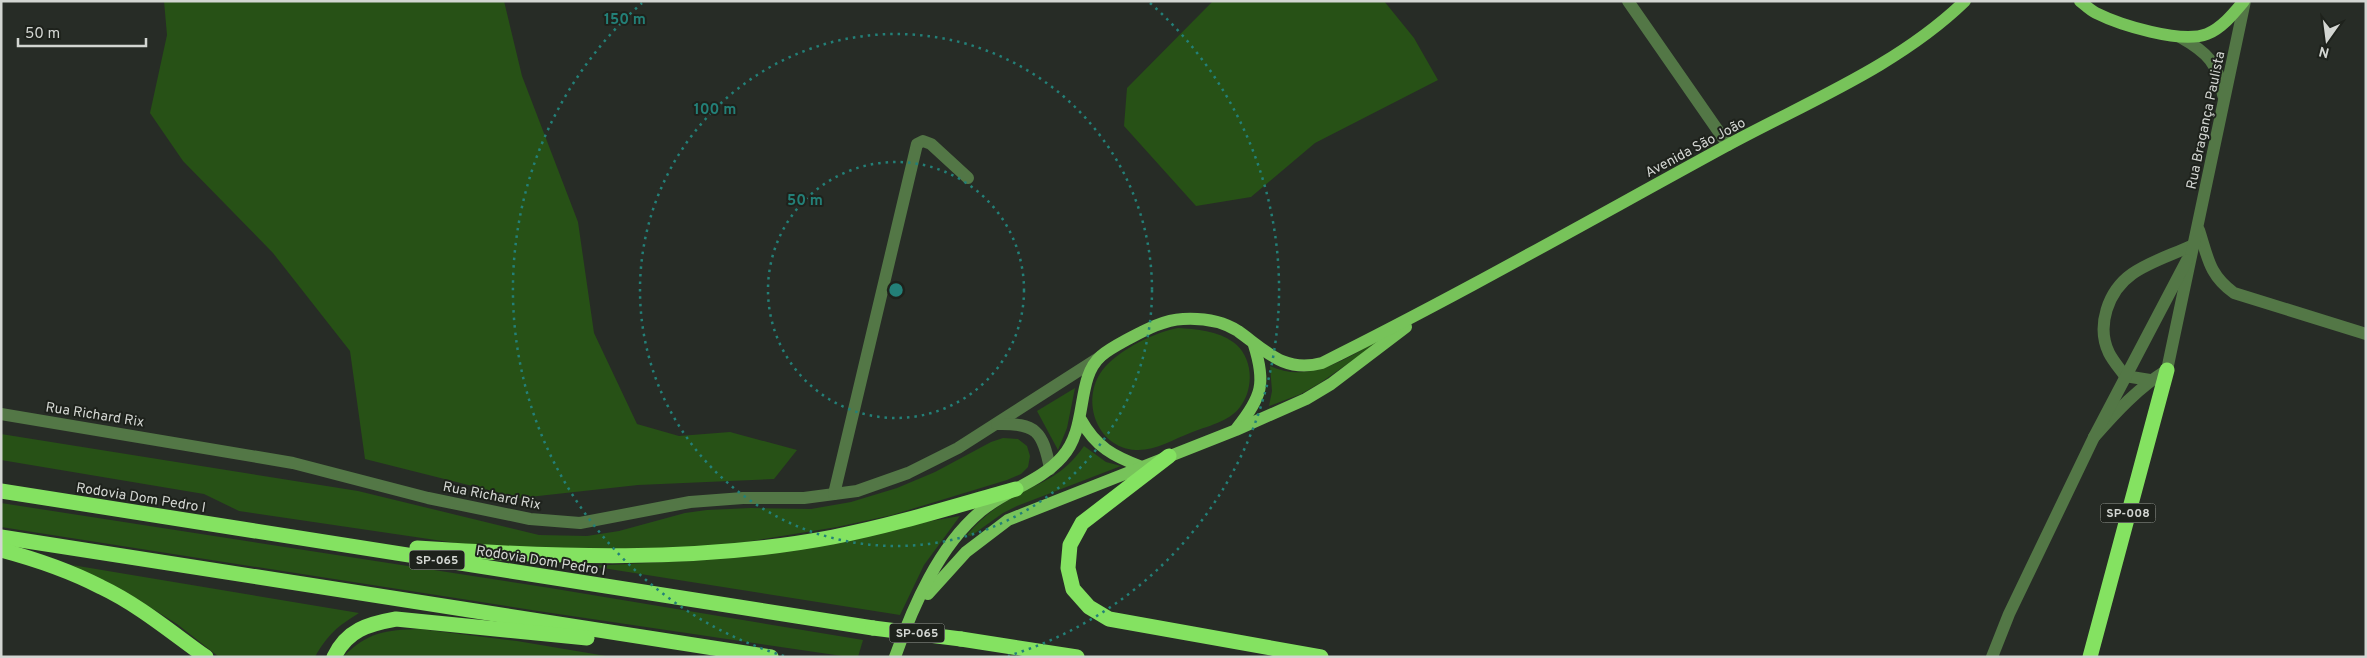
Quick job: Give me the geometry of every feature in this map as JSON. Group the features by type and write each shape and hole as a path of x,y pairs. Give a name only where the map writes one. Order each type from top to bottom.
{"highway":[{"name":"SP-008","path":"2090,657 2166,370"},
{"path":"1169,456 1082,523 1070,545 1068,568 1073,589 1089,607 1109,619 1321,657"},
{"path":"318,542 496,554 571,556 662,554 743,549 832,537 922,516 1016,489"},
{"name":"Rodovia Dom Pedro I","path":"1,491 873,628 1077,657"},
{"path":"1,537 771,657"},
{"path":"1,550 25,557 101,586 131,604 206,657"},
{"path":"334,657 337,650 351,636 368,624 396,620 771,657"}],"main road":[{"name":"Avenida São João","path":"1432,307 1728,145 1893,58 1948,18 1965,1"},
{"name":"SP-008","path":"2080,1 2094,12 2139,30 2180,37 2207,34 2226,21 2245,1"},
{"path":"896,655 915,610 939,562 961,531 981,510 1050,469 1070,446 1080,420 1087,379 1100,356 1154,326 1182,319 1198,318 1225,324 1238,331 1254,345 1282,361 1310,366 1322,363 1432,307"},
{"path":"915,610 966,552 1008,520 1236,430 1306,399 1331,384 1432,307"},
{"path":"1236,430 1254,406 1260,393 1261,366 1254,345"},
{"path":"1080,420 1090,436 1100,446 1142,467"}],"street":[{"path":"1628,1 1728,145"},
{"name":"Rua Bragança Paulista","path":"2195,244 2245,1"},
{"name":"SP-008","path":"2180,37 2200,48 2212,61 2221,80 2224,103"},
{"path":"834,494 917,144 924,141 930,144 968,178"},
{"path":"2198,227 2211,267 2220,283 2234,293 2366,334"},
{"path":"2150,380 2125,376 2109,354 2105,341 2104,324 2107,311 2118,286 2134,273 2195,244"},
{"name":"SP-008","path":"2166,370 2195,244"},
{"name":"SP-008","path":"1992,657 2009,614 2094,437 2195,244"},
{"name":"Rua Richard Rix","path":"1,414 293,463 428,498 530,519 580,523 690,502 743,498 804,498 857,491 908,473 958,448 1100,356"},
{"path":"2094,437 2127,401 2150,380 2166,370"},
{"path":"996,424 1020,424 1036,432 1044,444 1050,469"}],"green space":[{"path":"164,1 504,1 522,76 578,222 594,333 637,424 679,436 730,432 797,450 774,479 638,485 520,498 365,459 350,351 273,253 183,161 150,113 167,35"},
{"path":"1213,1 1384,1 1414,38 1438,80 1315,143 1251,197 1196,206 1124,126 1127,88"},
{"path":"1178,328 1221,335 1240,348 1245,355 1250,373 1250,382 1245,399 1235,412 1224,420 1164,444 1143,450 1122,447 1110,440 1101,431 1095,419 1093,392 1097,379 1112,360 1129,348 1168,330"},
{"path":"1396,330 1320,383 1301,394 1269,406 1272,391 1270,366 1287,371 1303,372 1319,369 1351,356"},
{"path":"1075,388 1067,428 1058,450 1037,411"},
{"path":"1,434 358,491 539,535 587,536 619,531 685,513 707,510 751,508 811,509 851,502 897,488 935,472 991,442 1003,438 1018,439 1027,446 1030,456 1028,467 1021,474 1007,480 892,515 837,527 727,545 658,550 490,548 239,511 204,494 1,460"},
{"path":"1084,446 1106,462 1121,466 1017,506 1003,513 971,536 967,535 983,518 997,507 1056,474 1075,458"},
{"path":"1,503 550,588 863,640 858,657 849,657 538,611 1,527"},
{"path":"960,516 924,565 900,615 590,566 705,560"},
{"path":"72,565 359,613 334,631 324,642 315,657 219,657 177,624 137,599"},
{"path":"419,629 517,641 612,657 343,657 360,642 369,637 397,630"}]}
